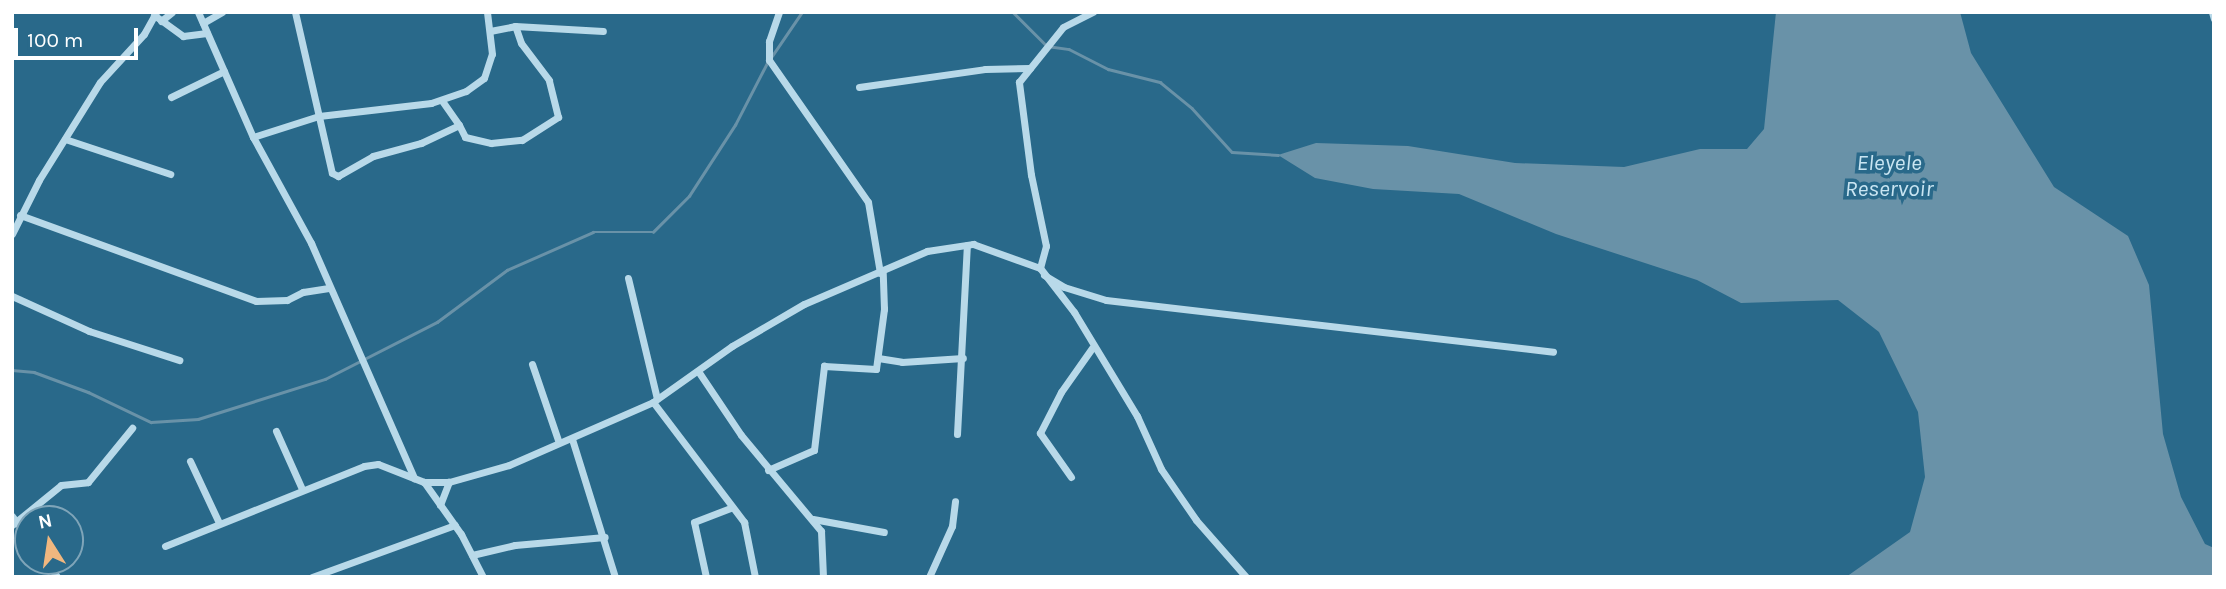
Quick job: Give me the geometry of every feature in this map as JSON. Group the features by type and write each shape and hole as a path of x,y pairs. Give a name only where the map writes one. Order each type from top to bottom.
{"street":[{"path":"12,234 20,215 100,82 157,16 172,12"},
{"path":"198,12 253,137 311,243 414,478"},
{"path":"203,23 222,12"},
{"path":"295,12 332,173 338,176 373,156 421,143 459,125"},
{"path":"253,137 319,116 442,101 484,78 492,54 486,12"},
{"path":"768,470 814,450 824,366 873,372 878,358 884,309 875,225 858,183 792,98 769,60 769,41 779,12"},
{"path":"1093,12 1071,16 1019,82 1019,96 1046,246 1042,272 1074,312 1093,348 1137,416 1161,468 1196,520 1246,577"},
{"path":"2212,12 2214,19"},
{"path":"157,16 183,36 207,33"},
{"path":"442,101 465,137 491,144 522,140 558,117 549,80 527,52 515,26"},
{"path":"490,31 515,26 603,31"},
{"path":"859,87 985,69 1030,68"},
{"path":"171,97 224,71"},
{"path":"65,139 170,174"},
{"path":"20,215 256,301 287,300 303,292 329,288"},
{"path":"957,435 967,244"},
{"path":"166,546 302,489 378,464 424,482 449,482 509,465 655,401 804,304 937,248 967,244 986,246 1042,272 1064,287 1106,300 1553,352"},
{"path":"628,278 655,401 748,530 755,577"},
{"path":"12,296 89,331 179,360"},
{"path":"1071,477 1040,433 1061,392 1093,348"},
{"path":"878,358 902,362 963,358"},
{"path":"532,365 559,443"},
{"path":"698,371 768,470 813,519 823,537 823,577"},
{"path":"35,505 61,485 88,482 132,428"},
{"path":"276,431 302,489"},
{"path":"572,439 605,537 615,577"},
{"path":"190,461 219,523"},
{"path":"424,482 454,525 483,577"},
{"path":"440,505 449,482"},
{"path":"929,577 944,549 955,501"},
{"path":"706,577 694,522 730,508"},
{"path":"813,519 884,532"},
{"path":"312,577 454,525"},
{"path":"472,555 560,539 605,537"}],"water":[{"name":"Eleyele Reservoir","path":"1776,12 1960,12 1971,53 2054,187 2128,236 2149,285 2163,434 2181,497 2205,544 2214,548 2214,577 1846,577 1910,532 1925,477 1918,412 1879,332 1838,300 1741,303 1697,280 1556,234 1459,194 1373,189 1315,178 1278,155 1316,143 1408,146 1515,163 1624,167 1700,149 1747,149 1764,129"}],"waterway":[{"path":"772,56 802,12"},
{"path":"1013,12 1047,46 1069,49 1108,69 1160,82 1192,108 1232,152 1278,155"},
{"path":"12,370 34,372 88,392 151,422 198,419 325,379 437,322 507,270 593,232 653,232 689,196 735,125 768,61"}]}
